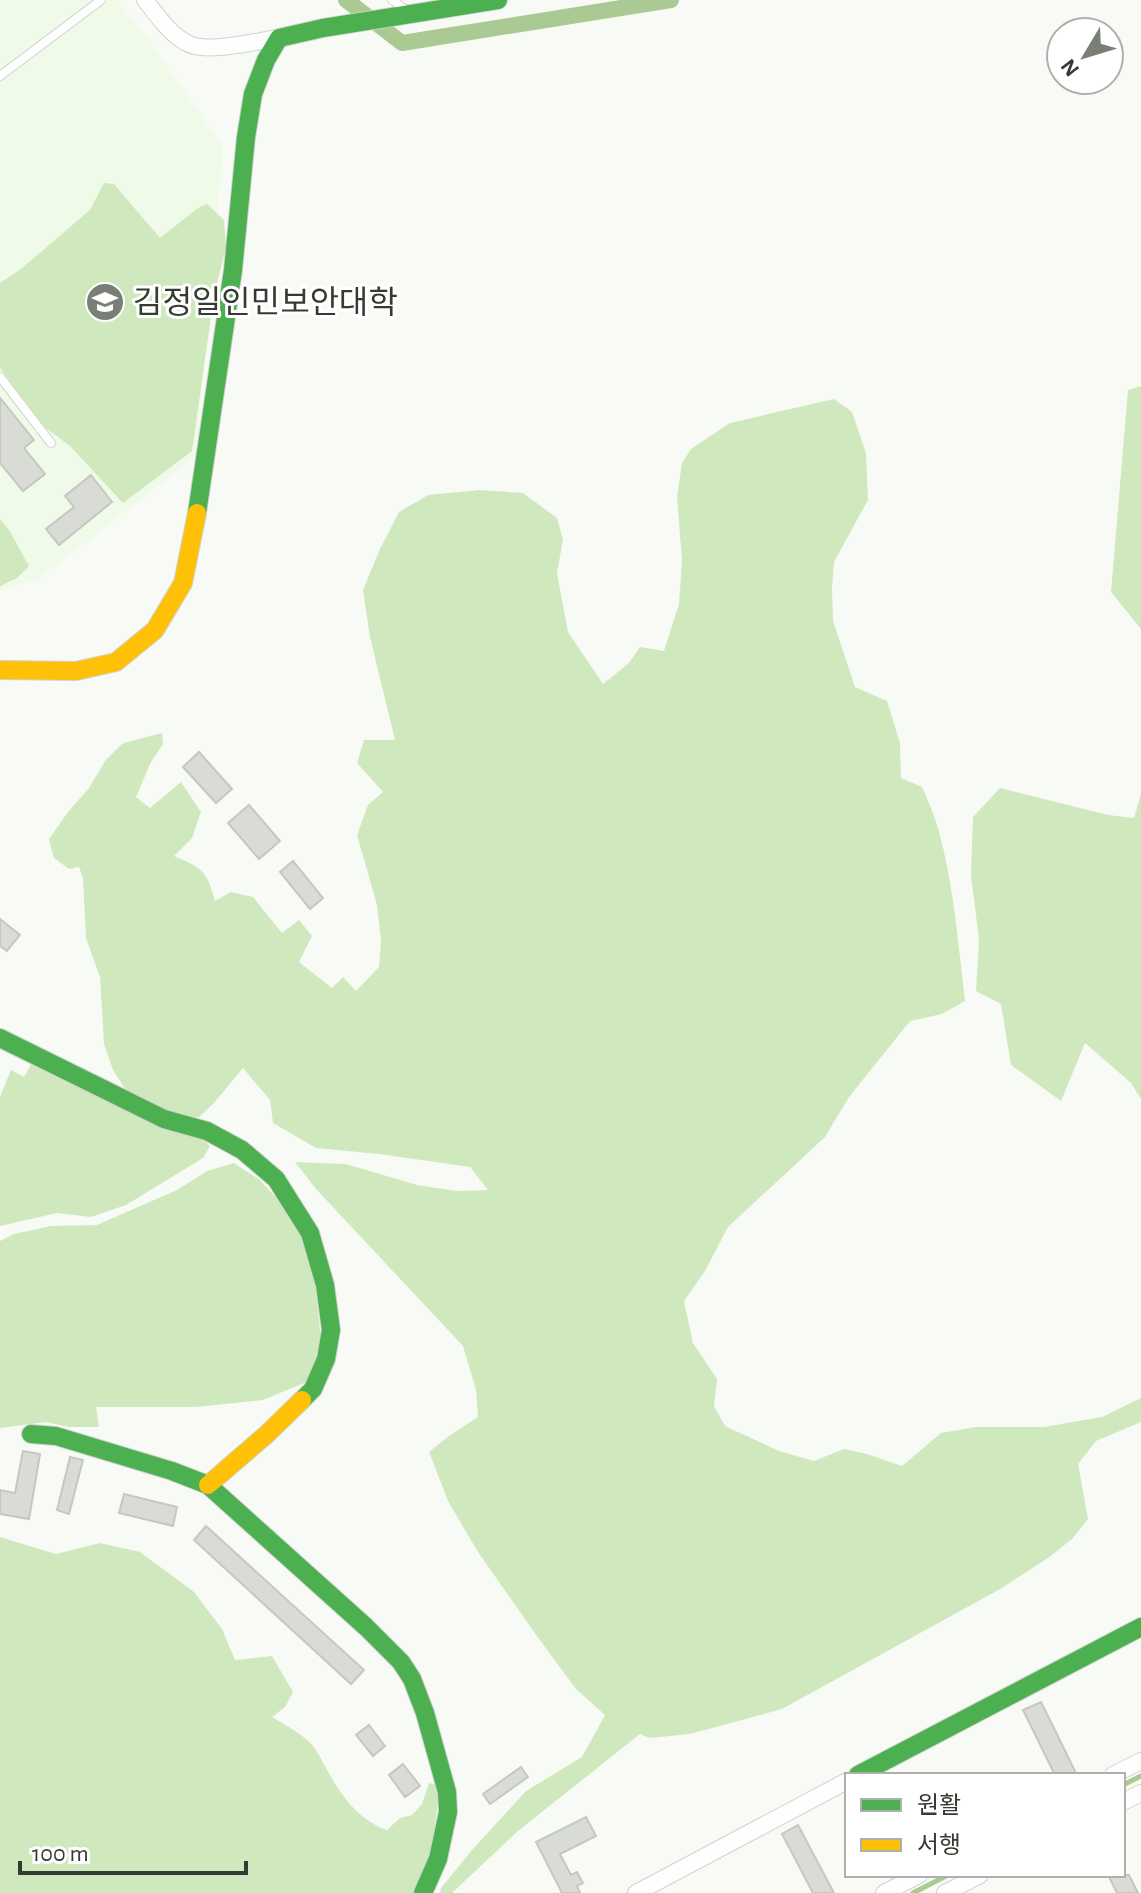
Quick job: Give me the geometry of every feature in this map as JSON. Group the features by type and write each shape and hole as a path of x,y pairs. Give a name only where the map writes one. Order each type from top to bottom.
{"street":[{"path":"145,0 169,29 187,44 210,47 279,38 352,23 392,8 412,14 498,0"},
{"path":"0,670 76,671 116,662 155,630 183,583 196,522 233,270 253,94 266,60 279,38"},
{"path":"0,1038 164,1119 207,1131 242,1150 276,1179 310,1233 325,1285 331,1330 326,1359 313,1389 208,1485"},
{"path":"31,1434 56,1436 208,1485 401,1662 412,1679 425,1713 447,1792 448,1812 438,1859 423,1893"},
{"path":"862,1773 1141,1627"},
{"path":"1117,1773 1141,1761"},
{"path":"636,1893 845,1782"},
{"path":"884,1893 915,1877"},
{"path":"945,1893 976,1877"}],"lane":[{"path":"0,76 87,4 101,0"},
{"path":"0,377 51,443"}],"shaded area":[{"name":"김정일인민보안대학","path":"0,0 117,0 146,36 223,147 196,457 35,581 0,590"}],"green space":[{"path":"104,183 114,184 160,238 207,204 224,220 226,247 214,296 192,451 123,503 70,446 42,425 0,368 0,283 90,210"},
{"path":"1141,386 1141,629 1111,592 1128,390"},
{"path":"834,399 852,412 866,453 868,500 834,562 833,621 855,687 887,701 900,743 901,778 922,787 935,818 952,892 965,1001 942,1014 910,1021 849,1097 825,1137 728,1227 705,1271 684,1301 693,1343 717,1379 714,1406 725,1426 779,1451 814,1461 844,1449 902,1466 941,1433 976,1427 1044,1427 1102,1417 1141,1398 1141,1422 1096,1441 1078,1464 1088,1519 1072,1539 1048,1558 1002,1588 782,1709 690,1734 650,1738 640,1734 518,1831 452,1893 440,1893 472,1850 526,1791 582,1757 605,1715 576,1689 478,1552 448,1501 429,1452 478,1417 476,1390 463,1346 316,1189 295,1162 346,1164 417,1185 457,1191 488,1190 470,1167 316,1148 273,1123 270,1100 243,1068 199,1117 171,1118 127,1092 113,1070 104,1044 100,977 86,938 83,878 79,867 69,869 54,858 49,839 89,788 105,761 123,743 162,733 163,744 151,762 136,797 150,808 181,782 201,812 192,838 174,856 202,871 215,901 231,892 253,897 282,933 299,920 312,936 299,962 332,988 343,977 356,991 379,967 381,941 377,905 357,835 368,805 383,792 357,763 364,740 395,740 370,637 363,590 399,512 428,495 479,490 523,493 557,518 563,540 557,573 568,632 603,684 629,663 640,647 664,651 679,604 682,561 677,497 682,463 691,449 730,423"},
{"path":"0,519 29,566 17,578 0,586"},
{"path":"1000,788 1108,815 1134,818 1141,794 1141,1099 1131,1083 1085,1043 1061,1101 1011,1065 1001,1004 976,991 979,940 971,875 973,817"},
{"path":"31,1064 201,1137 210,1146 203,1158 126,1205 91,1217 57,1213 0,1226 0,1097 11,1070 24,1077"},
{"path":"234,1163 260,1180 287,1210 312,1254 321,1339 309,1381 263,1400 196,1407 96,1407 99,1427 69,1427 46,1422 0,1428 0,1241 14,1234 51,1226 97,1225 177,1190 207,1171"},
{"path":"0,1537 56,1554 100,1543 140,1552 194,1592 222,1629 235,1660 272,1656 293,1692 285,1707 272,1717 309,1742 344,1796 359,1813 377,1826 387,1830 400,1818 412,1815 422,1804 429,1783 439,1786 435,1827 426,1868 414,1893 0,1893"}],"building":[{"path":"0,398 34,440 24,448 45,474 23,491 0,463"},
{"path":"91,475 112,502 59,545 46,529 74,507 65,496"},
{"path":"199,752 232,789 216,803 183,767"},
{"path":"249,805 280,841 259,859 228,823"},
{"path":"293,861 323,898 310,909 280,872"},
{"path":"0,919 20,935 7,951 0,946"},
{"path":"23,1451 40,1454 29,1519 0,1514 0,1490 15,1493"},
{"path":"70,1457 83,1460 69,1514 57,1510"},
{"path":"124,1494 177,1507 173,1526 119,1513"},
{"path":"206,1526 364,1670 351,1684 194,1540"},
{"path":"1041,1702 1076,1773 1054,1773 1023,1710"},
{"path":"369,1725 385,1746 373,1756 356,1735"},
{"path":"403,1764 420,1786 405,1797 389,1775"},
{"path":"521,1767 528,1777 490,1804 483,1794"},
{"path":"586,1817 596,1836 560,1854 571,1875 577,1872 583,1883 577,1886 580,1893 562,1893 536,1842"},
{"path":"798,1825 834,1893 813,1893 782,1834"},
{"path":"1129,1875 1138,1893 1117,1893 1109,1877"}],"waterway":[{"path":"346,0 402,43 671,0"},
{"path":"1125,1784 1141,1776"},
{"path":"913,1893 944,1877"}],"traffic: fast":[{"path":"197,513 233,270 246,137 253,94 266,60 279,38 498,0"},
{"path":"0,1038 164,1119 207,1131 242,1150 276,1179 310,1233 325,1285 331,1330 326,1359 313,1389 302,1400"},
{"path":"31,1434 56,1436 208,1485 401,1662 412,1679 425,1713 447,1792 448,1812 438,1859 423,1893"},
{"path":"862,1773 1141,1627"}],"traffic: slow":[{"path":"0,670 76,671 116,662 155,630 183,583 197,513"},
{"path":"208,1485 302,1400"}],"place":[{"name":"김정일인민보안대학","path":"105,302"}]}
